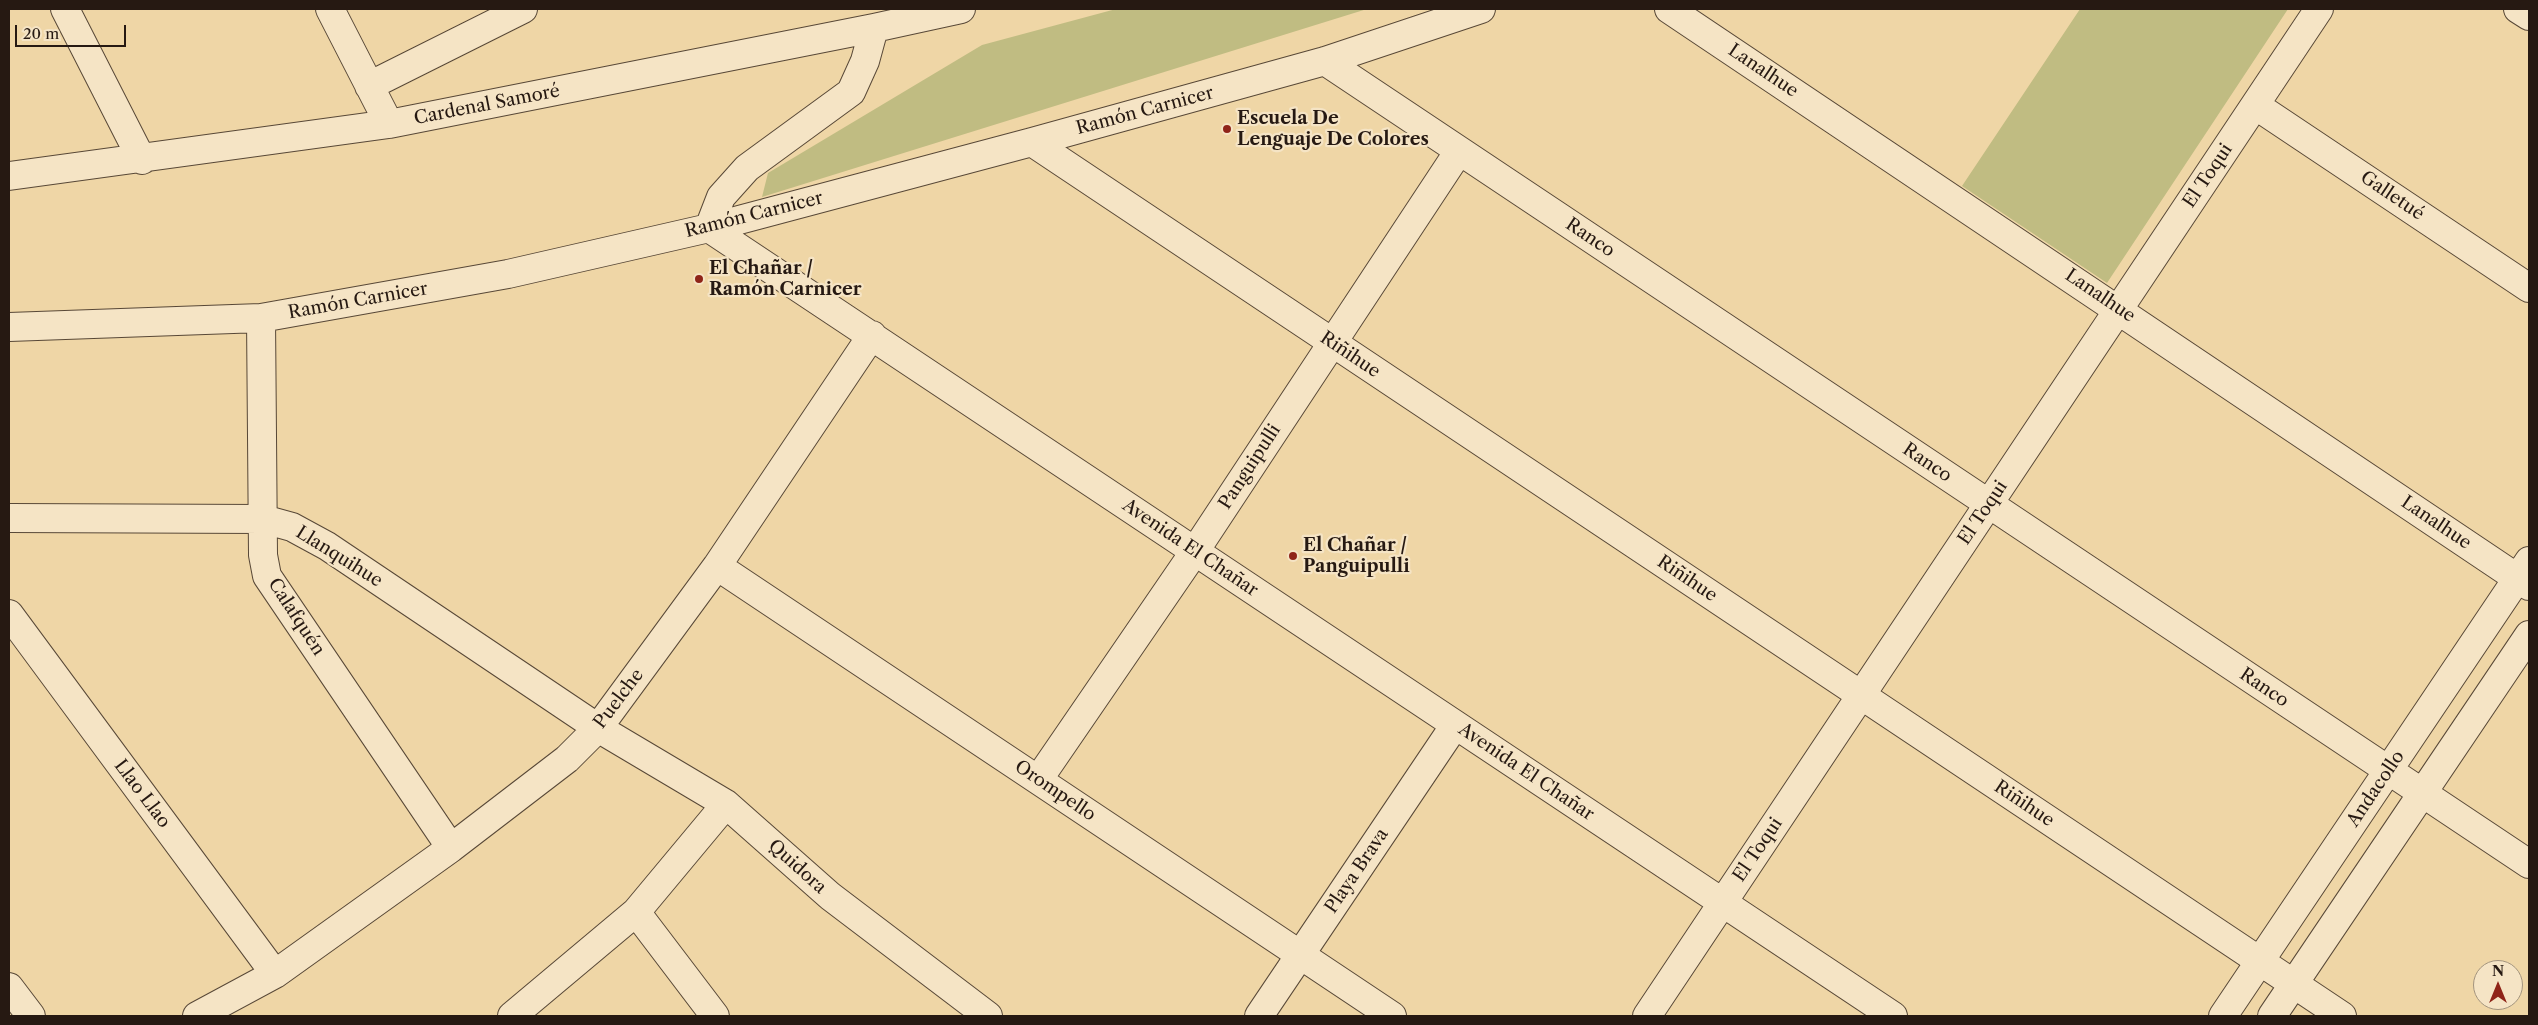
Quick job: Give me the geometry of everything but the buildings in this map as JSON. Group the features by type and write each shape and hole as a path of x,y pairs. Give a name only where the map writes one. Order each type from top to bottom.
{"street":[{"path":"65,9 142,160"},
{"path":"330,9 389,124"},
{"path":"369,86 523,9"},
{"name":"Cardenal Samoré","path":"9,176 142,160 389,124 869,19 961,9"},
{"name":"Ramón Carnicer","path":"9,327 260,318 508,274 709,228 1032,142 1325,61 1481,9"},
{"name":"Lanalhue","path":"1669,9 2119,309 2525,575"},
{"name":"El Toqui","path":"1647,1016 2319,9"},
{"path":"2518,9 2529,16"},
{"path":"709,228 722,197 747,168 851,92 865,61 869,19"},
{"name":"Ranco","path":"1325,61 2529,864"},
{"name":"Galletué","path":"2255,104 2529,288"},
{"name":"Riñihue","path":"1032,142 2342,1016"},
{"name":"Panguipulli","path":"1038,780 1195,551 1459,151"},
{"name":"Avenida El Chañar","path":"709,228 1893,1016"},
{"name":"Calafquén","path":"260,318 263,554 267,576 451,848"},
{"name":"Puelche","path":"197,1016 276,974 451,848 567,759 598,728 717,566 872,335"},
{"name":"Llanquihue","path":"9,518 263,519 292,527 327,546 598,728"},
{"name":"Orompello","path":"717,566 1392,1016"},
{"name":"Andacollo","path":"2222,1016 2388,771 2525,575"},
{"name":"Llao Llao","path":"9,614 276,974"},
{"path":"2272,1016 2529,635"},
{"name":"Playa Brava","path":"1259,1016 1455,725"},
{"name":"Quidora","path":"598,728 726,804 830,896 988,1016"},
{"path":"512,1016 636,912 726,804"},
{"path":"636,912 714,1016"},
{"path":"9,987 31,1016"}],"shaded area":[{"path":"1116,9 1367,9 762,197 768,173 982,45"},
{"path":"2080,9 2288,9 2107,283 1962,186"}],"place":[{"name":"Escuela De Lenguaje De Colores","path":"1227,129"},
{"name":"El Chañar / Ramón Carnicer","path":"699,279"},
{"name":"El Chañar / Panguipulli","path":"1293,556"}]}
